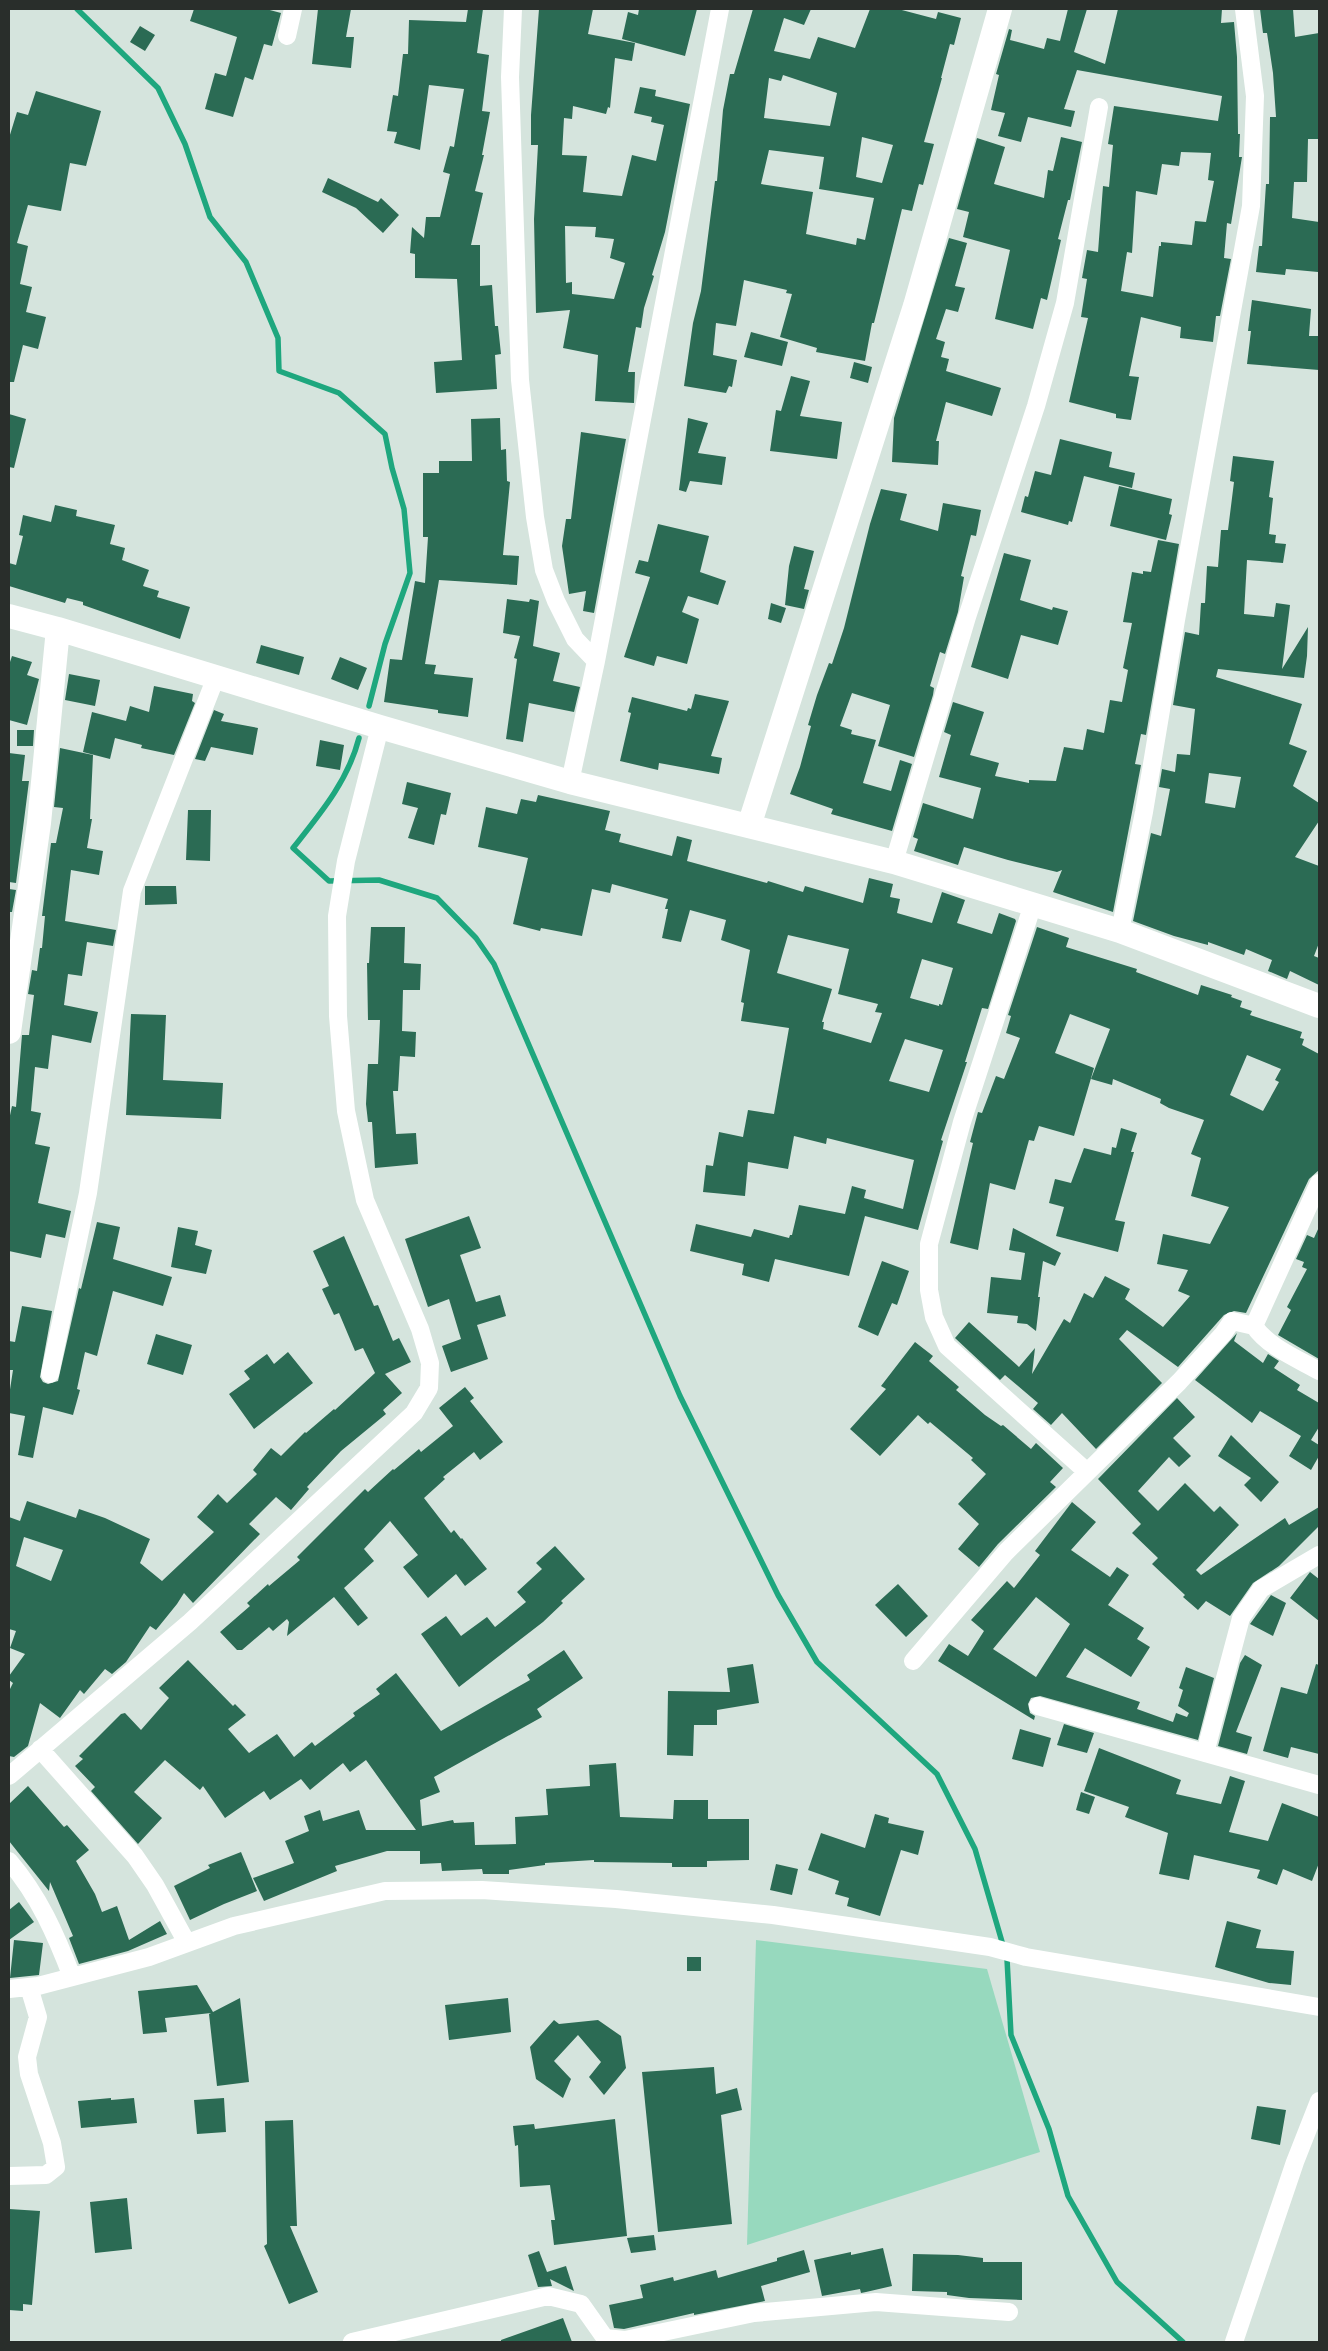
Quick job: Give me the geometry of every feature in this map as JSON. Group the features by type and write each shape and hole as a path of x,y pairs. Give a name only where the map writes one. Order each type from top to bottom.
{"main road":[{"path":"749,826 915,306 1000,9"},
{"path":"9,616 570,782 894,862 1120,931 1319,1006"},
{"path":"9,1032 39,823 58,629"}],"street":[{"path":"287,36 293,9"},
{"path":"513,9 510,77 520,380 535,517 544,570 556,602 575,638 596,661"},
{"path":"570,782 596,661 720,9"},
{"path":"1120,931 1144,812 1176,620 1251,206 1255,96 1244,9"},
{"path":"894,862 967,617 1036,406 1065,303 1099,107"},
{"path":"50,1374 88,1193 132,891 216,677"},
{"path":"9,1776 190,1622 414,1412 429,1388 430,1363 420,1329 365,1200 346,1111 338,1016 337,916 346,861 380,727"},
{"path":"1034,904 962,1122 929,1244 929,1290 934,1317 947,1346 1086,1471"},
{"path":"1254,1326 1319,1183"},
{"path":"913,1661 1006,1552 1086,1471 1179,1382 1223,1334 1232,1321 1254,1326 1258,1333 1284,1352 1319,1371"},
{"path":"1205,1753 1241,1618 1261,1589 1319,1555"},
{"path":"1038,1706 1319,1785"},
{"path":"40,1749 136,1856 155,1885 187,1943"},
{"path":"9,1861 34,1895 56,1933 72,1977"},
{"path":"9,1990 72,1977 149,1957 234,1926 385,1891 482,1890 616,1899 772,1915 990,1947 1026,1957 1319,2007"},
{"path":"9,2176 46,2175 56,2166 52,2142 29,2074 27,2057 38,2017 29,1987"},
{"path":"1235,2340 1295,2162 1319,2101"},
{"path":"352,2342 548,2296 581,2304 605,2338 625,2340 754,2313 876,2302 1009,2312"}],"green space":[{"path":"756,1940 987,1969 1040,2152 747,2245"}],"building":[{"path":"194,9 266,9 281,13 272,46 264,44 253,80 245,77 233,117 205,109 215,73 226,76 237,37 190,21"},
{"path":"318,9 351,9 346,37 354,37 351,68 312,64"},
{"path":"468,9 483,9 477,53 489,55 482,111 490,112 482,155 484,155 475,191 483,193 471,245 480,245 480,286 492,285 495,326 498,326 501,354 495,355 497,389 436,393 434,362 462,360 457,279 415,278 415,254 410,253 412,227 424,238 426,217 440,217 450,174 443,172 450,146 454,147 464,89 429,85 420,150 394,143 397,132 387,131 393,95 398,96 403,54 408,54 409,20 466,22"},
{"path":"539,9 593,9 588,34 635,43 632,61 615,58 610,108 608,107 606,114 573,106 572,119 564,118 562,155 587,156 583,192 622,196 632,155 656,161 664,125 651,122 652,117 634,113 640,87 656,90 655,96 690,104 665,232 652,275 654,276 644,308 641,328 636,327 628,372 635,372 634,403 595,401 598,355 563,348 570,310 536,313 534,219 538,145 531,145 531,115","holes":["565,226 596,227 595,237 614,239 610,258 625,263 614,299 572,294 572,282 566,283"]},
{"path":"639,9 697,9 685,56 622,39 628,12 638,15"},
{"path":"753,9 811,9 804,25 784,18 774,51 810,59 818,37 855,48 870,9 898,9 936,19 938,12 961,18 954,45 950,44 924,142 934,144 923,185 919,184 912,211 902,209 874,323 872,323 865,361 816,352 817,348 780,337 792,294 786,293 787,290 744,280 736,326 716,323 713,355 737,360 732,387 729,386 726,393 684,386 693,323 701,291 715,181 717,181 723,110 730,74 734,74","holes":["783,75 837,93 830,126 764,118 769,78 781,81","862,137 893,145 882,183 856,177","769,150 824,157 819,189 874,198 865,240 857,238 856,245 806,234 813,192 761,184"]},
{"path":"1068,9 1087,9 1074,52 1105,64 1118,9 1222,9 1221,23 1234,22 1237,57 1238,134 1240,134 1239,157 1242,157 1231,224 1227,223 1224,258 1231,259 1220,316 1216,316 1213,342 1180,338 1181,327 1141,317 1129,376 1139,377 1131,420 1116,418 1116,414 1069,402 1088,318 1081,317 1087,279 1082,278 1087,250 1098,252 1103,186 1109,187 1113,145 1108,144 1114,106 1218,121 1222,96 1077,70 1064,109 1075,111 1071,127 1028,117 1021,142 998,136 1005,113 991,110 999,75 996,74 1009,29 1012,30 1010,40 1044,49 1047,38 1060,41","holes":["1181,152 1211,153 1208,180 1214,181 1206,222 1195,221 1192,245 1161,242 1153,297 1121,291 1127,252 1132,253 1136,191 1157,195 1162,164 1179,166"]},
{"path":"1260,9 1293,9 1295,37 1319,33 1319,139 1308,139 1307,182 1294,182 1292,218 1319,222 1318,272 1286,269 1285,275 1256,272 1259,246 1262,246 1266,184 1269,184 1270,117 1276,117 1273,73 1267,33 1263,33"},
{"path":"140,26 155,35 145,51 130,42"},
{"path":"36,91 101,111 86,166 70,163 61,211 28,205 17,243 28,246 20,284 32,287 26,312 46,317 38,349 23,345 14,382 9,382 9,138 17,112 28,115"},
{"path":"1061,137 1082,142 1070,200 1068,200 1058,239 1061,240 1047,300 1041,298 1033,329 995,319 1010,250 963,237 969,212 957,209 977,138 1005,147 994,184 1044,198 1048,170 1053,171"},
{"path":"328,178 378,202 381,198 399,215 383,233 356,208 322,192"},
{"path":"949,238 967,243 955,286 965,288 958,312 946,309 936,339 945,342 941,357 949,359 946,371 1001,388 992,416 946,402 936,441 939,441 938,465 892,462 894,418"},
{"path":"1252,300 1311,309 1309,336 1319,336 1319,370 1247,364 1251,331 1248,331"},
{"path":"751,332 788,342 782,366 744,357"},
{"path":"854,362 872,367 868,383 850,378"},
{"path":"791,376 810,381 800,416 842,422 837,459 770,451 776,410 781,411"},
{"path":"9,414 26,419 14,468 9,467"},
{"path":"500,418 501,450 506,449 507,481 510,482 503,555 519,556 517,585 439,580 425,664 436,665 434,674 473,678 468,717 438,713 438,710 384,702 390,659 402,660 415,581 425,583 428,537 423,537 423,473 439,473 439,461 472,461 471,419"},
{"path":"688,418 708,423 698,453 726,457 722,485 690,481 686,492 679,490"},
{"path":"581,432 626,439 594,613 583,611 586,591 569,594 562,546 566,519 571,519"},
{"path":"1060,439 1112,452 1109,467 1135,473 1132,488 1084,476 1072,522 1069,521 1068,525 1021,512 1025,496 1028,497 1035,471 1051,475"},
{"path":"1233,456 1274,461 1269,497 1273,498 1269,534 1276,535 1275,543 1286,544 1283,563 1247,560 1244,614 1274,617 1276,603 1290,605 1282,669 1308,627 1304,678 1218,669 1216,677 1302,704 1289,744 1307,751 1293,786 1319,803 1319,821 1295,857 1319,866 1319,943 1314,956 1319,958 1319,985 1290,971 1287,979 1268,971 1272,960 1246,949 1244,955 1208,942 1208,945 1174,936 1133,921 1151,833 1161,836 1170,789 1159,787 1162,769 1175,772 1177,754 1190,755 1195,709 1173,705 1185,632 1199,635 1201,603 1205,603 1207,566 1218,567 1221,530 1228,530 1234,482 1230,481","holes":["1209,773 1241,777 1235,808 1205,803"]},
{"path":"1119,486 1172,499 1169,514 1172,515 1166,540 1110,526"},
{"path":"881,489 907,494 900,520 938,531 943,503 981,510 976,536 971,535 961,576 964,577 958,612 945,654 940,652 930,686 934,688 933,695 914,757 878,746 890,705 852,693 840,726 852,730 851,734 876,740 863,783 891,791 900,760 912,764 892,831 831,814 833,809 790,794 800,767 811,726 808,725 817,695 829,663 832,664 844,628 870,524"},
{"path":"55,505 77,510 76,516 115,525 110,544 125,548 122,560 149,570 143,586 159,591 157,597 190,607 180,639 83,605 83,602 67,598 65,603 9,586 9,563 16,565 23,536 19,535 23,515 51,522"},
{"path":"658,524 709,536 700,572 726,581 718,605 688,596 682,612 699,619 687,664 657,656 654,666 624,657 650,577 635,573 639,560 648,562"},
{"path":"1158,540 1179,544 1146,735 1141,734 1135,764 1141,765 1113,912 1053,892 1062,870 1057,872 964,847 958,865 914,851 918,839 913,837 923,803 973,819 981,788 939,777 951,735 944,732 953,702 984,712 970,755 999,763 995,776 1029,783 1029,780 1056,781 1064,747 1083,750 1087,729 1104,733 1110,700 1122,702 1128,670 1123,668 1132,623 1123,622 1132,572 1143,574 1143,571 1151,572"},
{"path":"794,546 814,551 804,589 809,590 804,609 785,605 789,566"},
{"path":"1004,553 1031,560 1020,600 1052,610 1053,607 1068,611 1058,645 1021,635 1008,679 971,667"},
{"path":"507,599 529,602 530,599 539,601 533,646 560,653 553,681 580,687 574,712 529,703 523,742 506,739 517,659 514,658 520,636 503,633"},
{"path":"771,603 786,608 781,623 768,619"},
{"path":"261,645 304,657 299,675 256,663"},
{"path":"12,656 32,662 27,675 39,679 27,725 9,720 9,665"},
{"path":"340,657 367,668 358,690 331,679"},
{"path":"69,674 100,680 95,706 65,700"},
{"path":"154,686 193,694 192,701 195,703 174,755 141,748 142,745 115,738 110,759 83,752 92,712 126,721 130,706 149,712"},
{"path":"695,694 729,701 711,756 722,758 719,774 659,763 658,770 620,761 631,713 628,712 632,697 687,711 688,708 691,709"},
{"path":"214,710 224,714 221,721 258,728 253,755 211,747 205,761 195,759"},
{"path":"17,730 34,730 33,746 17,746"},
{"path":"320,740 344,745 340,770 316,766"},
{"path":"60,748 93,755 90,819 92,819 87,848 103,851 99,875 71,870 65,921 116,930 113,946 87,942 82,976 68,974 64,1005 98,1012 91,1043 52,1035 48,1069 35,1067 31,1111 41,1113 35,1144 50,1147 38,1203 71,1211 65,1238 46,1234 41,1258 9,1251 9,1120 12,1106 16,1107 22,1035 29,1035 34,995 28,994 32,970 37,971 40,948 42,948 45,916 42,916 51,843 56,843 63,808 54,807"},
{"path":"9,753 25,755 22,781 29,781 16,883 9,882"},
{"path":"407,782 451,793 446,815 441,814 434,845 408,838 418,808 402,804"},
{"path":"538,795 610,811 605,830 621,834 619,842 672,856 677,836 692,840 687,861 767,883 768,881 803,892 805,886 863,903 869,878 893,884 890,897 900,899 897,913 932,923 942,892 965,900 957,923 992,934 999,913 1015,919 1016,921 988,1009 982,1008 965,1062 967,1062 941,1140 943,1141 918,1230 865,1216 849,1276 775,1259 769,1282 742,1275 744,1264 690,1251 696,1224 751,1237 754,1229 789,1238 792,1235 799,1205 845,1214 852,1186 866,1190 864,1198 903,1209 914,1160 827,1138 826,1144 794,1136 788,1169 748,1162 745,1196 703,1192 706,1165 713,1166 719,1132 743,1137 748,1110 774,1114 789,1028 741,1021 744,1003 741,1002 750,950 721,940 726,920 690,910 681,942 662,938 668,909 665,909 668,899 612,884 610,893 592,889 582,936 541,928 540,931 513,924 528,858 478,847 486,807 517,814 521,799 536,802","holes":["788,935 849,949 838,994 878,1004 875,1012 882,1013 871,1043 823,1029 824,1022 822,1022 832,989 777,973","922,959 953,968 942,1005 939,1004 939,1006 910,998","905,1039 943,1050 929,1092 889,1081"]},
{"path":"188,810 211,810 210,861 186,860"},
{"path":"145,886 176,886 177,904 145,905"},
{"path":"9,889 16,890 12,912 9,912"},
{"path":"371,927 405,927 404,963 421,964 420,990 403,990 402,1031 416,1032 415,1057 400,1056 398,1091 393,1091 396,1134 416,1133 418,1164 375,1168 372,1122 368,1122 366,1104 368,1064 378,1064 380,1020 368,1020 367,963 369,963"},
{"path":"1037,927 1069,938 1066,947 1137,969 1136,972 1198,995 1201,985 1232,995 1231,997 1242,1001 1240,1007 1252,1011 1250,1015 1302,1032 1300,1038 1304,1039 1302,1045 1319,1054 1319,1170 1309,1179 1246,1313 1234,1311 1224,1315 1178,1367 1127,1330 1119,1339 1162,1383 1096,1449 1062,1413 1051,1425 1033,1409 1038,1403 1005,1375 1000,1380 955,1338 969,1322 1019,1367 1035,1348 1032,1374 1064,1319 1070,1323 1084,1293 1093,1298 1105,1276 1130,1289 1125,1299 1163,1327 1190,1296 1178,1291 1188,1270 1157,1264 1163,1234 1210,1244 1229,1207 1191,1196 1201,1158 1191,1154 1204,1120 1169,1108 1160,1103 1161,1099 1113,1079 1112,1085 1091,1079 1110,1029 1070,1014 1055,1053 1094,1068 1074,1136 1039,1126 1034,1141 1029,1140 1015,1190 990,1183 978,1250 950,1243 973,1143 970,1142 978,1112 982,1113 996,1076 1004,1079 1020,1038 1006,1033 1011,1016 1008,1015","holes":["1247,1055 1281,1069 1275,1080 1279,1082 1263,1111 1230,1095"]},
{"path":"131,1014 166,1015 163,1080 223,1083 221,1119 126,1115"},
{"path":"1121,1128 1137,1133 1131,1152 1134,1152 1115,1220 1125,1222 1118,1252 1056,1236 1064,1207 1049,1203 1055,1179 1071,1183 1084,1148 1111,1155 1112,1147 1116,1148"},
{"path":"469,1216 481,1248 460,1255 476,1302 500,1295 506,1316 477,1325 488,1359 451,1372 442,1346 461,1339 449,1299 428,1307 405,1239"},
{"path":"97,1222 120,1227 113,1259 172,1277 163,1306 113,1291 97,1356 85,1352 77,1389 80,1390 73,1415 43,1407 33,1458 18,1455 25,1416 9,1413 9,1396 13,1370 9,1370 9,1341 15,1342 22,1306 52,1311 40,1377 43,1382 48,1384 58,1381 79,1288 81,1289"},
{"path":"178,1227 198,1231 195,1245 212,1250 206,1274 171,1267"},
{"path":"1319,1227 1319,1359 1278,1335 1291,1310 1287,1307 1307,1269 1302,1267 1304,1262 1296,1259 1307,1235 1314,1238"},
{"path":"1013,1228 1061,1253 1055,1266 1043,1261 1036,1331 1027,1324 1017,1323 1018,1316 987,1313 991,1277 1021,1280 1025,1253 1009,1250"},
{"path":"344,1236 374,1306 378,1305 393,1341 399,1338 411,1362 385,1374 402,1393 383,1410 386,1414 341,1451 307,1487 309,1489 291,1510 276,1497 249,1524 260,1534 193,1603 184,1593 156,1630 150,1626 126,1662 112,1674 105,1669 84,1694 80,1690 60,1718 40,1703 28,1746 14,1757 9,1756 9,1691 13,1683 9,1680 9,1676 25,1654 10,1648 16,1631 9,1629 9,1517 20,1521 27,1501 76,1518 79,1509 105,1518 150,1539 140,1563 162,1581 214,1532 197,1517 218,1494 227,1503 257,1474 253,1470 271,1448 281,1456 305,1432 335,1410 375,1373 363,1348 355,1351 339,1313 334,1315 322,1289 329,1286 313,1251","holes":["24,1537 63,1550 51,1581 16,1566"]},
{"path":"882,1261 909,1271 897,1305 892,1303 878,1336 858,1327"},
{"path":"1237,1333 1234,1341 1263,1363 1268,1354 1279,1361 1274,1368 1300,1385 1297,1390 1319,1403 1319,1427 1311,1440 1319,1445 1319,1456 1311,1470 1289,1456 1301,1436 1260,1411 1252,1423 1195,1380"},
{"path":"156,1334 192,1345 183,1375 147,1364"},
{"path":"915,1342 933,1356 929,1361 959,1387 956,1390 985,1415 1001,1426 1003,1425 1031,1449 1036,1443 1063,1468 1050,1482 1056,1487 998,1544 979,1567 958,1549 979,1524 958,1504 986,1474 971,1460 973,1458 930,1422 928,1424 918,1415 880,1456 850,1429 886,1389 881,1386"},
{"path":"288,1352 313,1383 254,1429 229,1394 250,1379 244,1371 267,1354 274,1364"},
{"path":"465,1387 474,1398 470,1401 503,1442 480,1460 474,1452 443,1477 445,1479 424,1498 451,1533 454,1530 462,1538 487,1569 465,1586 456,1574 428,1598 403,1567 418,1555 390,1521 364,1549 374,1561 344,1588 368,1618 358,1626 334,1597 287,1636 289,1622 287,1619 273,1631 269,1627 242,1650 237,1650 220,1632 250,1606 247,1603 268,1584 269,1586 300,1560 297,1557 365,1489 368,1492 393,1469 419,1449 421,1452 453,1426 439,1408"},
{"path":"1177,1398 1195,1417 1173,1438 1191,1456 1179,1467 1169,1457 1138,1491 1158,1511 1185,1483 1214,1512 1220,1506 1239,1525 1196,1570 1201,1575 1285,1518 1289,1525 1319,1507 1319,1526 1279,1566 1253,1583 1230,1616 1206,1601 1198,1610 1183,1597 1185,1595 1152,1564 1158,1558 1132,1533 1141,1524 1098,1479"},
{"path":"1231,1435 1279,1482 1261,1502 1244,1485 1251,1478 1218,1456"},
{"path":"1072,1502 1096,1522 1071,1550 1110,1577 1117,1567 1129,1575 1108,1605 1144,1628 1137,1639 1150,1647 1131,1677 1085,1648 1066,1677 1140,1702 1137,1709 1173,1722 1176,1713 1187,1717 1189,1713 1178,1706 1183,1690 1179,1688 1186,1667 1214,1678 1198,1740 1040,1696 1031,1698 1028,1704 1030,1713 1035,1716 1034,1720 938,1661 949,1644 968,1656 984,1631 971,1620 1007,1581 1014,1588 1040,1555 1035,1551","holes":["1036,1597 1070,1624 1036,1677 993,1649"]},
{"path":"555,1546 585,1579 561,1601 563,1603 543,1622 459,1687 421,1634 446,1616 461,1636 487,1617 495,1627 526,1602 517,1592 542,1569 536,1563"},
{"path":"1310,1572 1319,1579 1319,1621 1290,1598"},
{"path":"898,1584 928,1616 906,1637 875,1605"},
{"path":"1271,1595 1286,1603 1273,1636 1250,1624"},
{"path":"564,1650 583,1678 537,1709 542,1717 434,1777 440,1792 420,1800 422,1826 453,1820 454,1823 474,1822 475,1845 516,1844 515,1817 548,1815 546,1789 590,1786 589,1765 616,1763 620,1817 673,1819 674,1800 708,1800 708,1819 749,1819 749,1860 707,1861 707,1867 672,1867 672,1863 594,1862 594,1860 545,1863 545,1865 509,1870 509,1874 483,1874 482,1869 442,1871 441,1863 420,1864 420,1851 387,1851 335,1866 337,1871 264,1901 253,1878 294,1863 285,1841 309,1831 304,1816 320,1810 323,1821 359,1810 366,1830 416,1830 366,1760 350,1772 343,1763 310,1790 301,1779 270,1800 264,1791 225,1818 203,1786 200,1790 165,1760 134,1792 162,1818 138,1844 91,1791 95,1787 75,1766 83,1759 79,1756 121,1714 125,1713 141,1730 169,1698 159,1688 188,1660 233,1706 235,1704 246,1715 228,1729 249,1753 277,1734 294,1757 312,1742 315,1746 355,1716 353,1713 380,1694 376,1689 396,1673 441,1731 530,1680 527,1675"},
{"path":"1245,1655 1262,1665 1236,1732 1252,1737 1247,1754 1218,1746 1240,1663"},
{"path":"753,1664 759,1703 717,1710 717,1725 694,1725 693,1756 667,1755 668,1691 730,1692 727,1668"},
{"path":"1316,1664 1319,1665 1319,1754 1291,1747 1288,1758 1263,1751 1281,1687 1307,1694"},
{"path":"1064,1724 1094,1733 1087,1753 1057,1745"},
{"path":"1020,1729 1051,1738 1043,1767 1012,1759"},
{"path":"1099,1748 1181,1780 1176,1794 1221,1804 1230,1776 1245,1781 1229,1832 1268,1841 1282,1803 1319,1817 1319,1863 1312,1881 1283,1869 1277,1885 1257,1878 1260,1870 1194,1855 1189,1880 1159,1874 1168,1833 1125,1817 1129,1807 1084,1791"},
{"path":"28,1786 64,1827 67,1825 89,1850 76,1861 95,1894 102,1912 117,1906 129,1940 160,1921 167,1934 128,1951 79,1964 69,1938 73,1936 50,1882 49,1891 9,1841 9,1804"},
{"path":"1081,1792 1095,1797 1089,1814 1076,1810"},
{"path":"875,1814 889,1818 888,1823 924,1831 918,1855 901,1850 880,1916 847,1906 849,1898 835,1894 839,1881 808,1870 821,1833 865,1848"},
{"path":"241,1852 257,1891 190,1920 174,1886 210,1868 208,1865"},
{"path":"776,1864 798,1869 792,1895 770,1890"},
{"path":"19,1902 34,1922 9,1940 9,1910"},
{"path":"1227,1921 1261,1930 1256,1948 1294,1951 1291,1985 1269,1983 1215,1967"},
{"path":"14,1940 43,1943 39,1975 10,1978"},
{"path":"687,1957 701,1957 701,1971 687,1971"},
{"path":"197,1985 213,2012 240,1998 249,2082 217,2086 209,2014 211,2013 165,2018 167,2032 143,2034 138,1991"},
{"path":"508,1998 511,2032 449,2040 445,2005"},
{"path":"554,2020 559,2024 598,2020 621,2036 626,2068 604,2095 589,2077 601,2062 578,2035 554,2061 571,2079 563,2098 536,2079 530,2047"},
{"path":"714,2067 716,2094 737,2088 742,2110 721,2115 732,2224 658,2232 642,2072"},
{"path":"111,2098 111,2100 134,2098 137,2123 81,2128 78,2101"},
{"path":"224,2098 226,2132 197,2134 194,2100"},
{"path":"1257,2106 1286,2110 1280,2145 1251,2139"},
{"path":"615,2119 627,2236 554,2245 551,2220 555,2220 550,2185 520,2187 518,2145 515,2146 513,2126 534,2124 535,2129"},
{"path":"293,2120 297,2226 290,2226 318,2292 289,2304 264,2246 267,2244 265,2121"},
{"path":"127,2198 132,2249 95,2253 90,2202"},
{"path":"9,2209 40,2211 32,2305 23,2304 23,2311 9,2310"},
{"path":"654,2235 656,2250 631,2253 627,2238"},
{"path":"883,2248 892,2286 861,2293 860,2289 822,2296 814,2260 851,2252 851,2255"},
{"path":"804,2250 810,2272 761,2286 765,2301 694,2315 694,2313 624,2329 614,2328 609,2305 643,2298 640,2285 673,2277 674,2281 716,2270 718,2278 777,2261 777,2258"},
{"path":"539,2251 547,2272 566,2266 574,2291 550,2279 552,2286 538,2287 528,2255"},
{"path":"913,2254 958,2255 983,2258 983,2262 1022,2262 1022,2300 969,2298 947,2295 947,2292 912,2291"},
{"path":"563,2318 572,2342 501,2342 501,2340"}],"waterway":[{"path":"77,9 158,88 185,144 210,217 246,262 278,338 279,371 339,393 385,434 392,468 404,509 410,573 385,644 369,706"},
{"path":"359,738 348,769 340,783 323,810 293,848 329,881 379,880 437,898 476,938 494,964 680,1396 778,1595 817,1662 937,1774 975,1849 1007,1959 1011,2035 1049,2129 1068,2196 1117,2282 1183,2342"}]}
